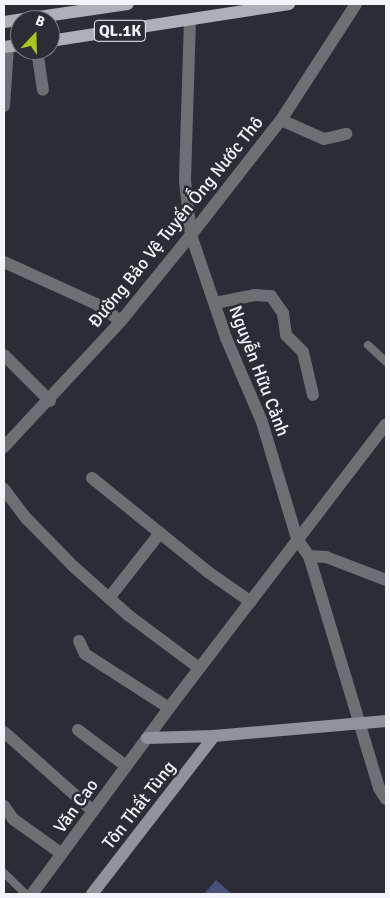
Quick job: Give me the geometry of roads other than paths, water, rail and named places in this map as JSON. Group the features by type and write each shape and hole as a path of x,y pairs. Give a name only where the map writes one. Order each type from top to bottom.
{"main road":[{"name":"QL.1K","path":"4,22 128,4"},
{"path":"190,20 288,4"},
{"name":"QL.1K","path":"60,40 190,20"}],"street":[{"name":"Đường Bảo Vệ Tuyến Ống Nước Thô","path":"4,447 50,401 121,321 191,235 281,120 356,4"},
{"name":"Nguyễn Hữu Cảnh","path":"190,20 185,181 191,235 226,338 262,422 297,539 309,556 359,725 379,788 386,799"},
{"path":"4,106 10,46"},
{"path":"38,60 42,90"},
{"path":"281,120 324,139 346,134"},
{"path":"4,262 96,304 121,321"},
{"path":"215,303 255,295 271,296 284,313 286,335 303,352 313,394"},
{"path":"4,355 50,401"},
{"name":"Văn Cao","path":"32,894 199,668 386,424"},
{"path":"92,478 160,533 251,602"},
{"path":"4,489 27,519 109,598 199,668"},
{"path":"109,598 160,533"},
{"path":"309,556 326,558 386,580"},
{"path":"79,641 85,654 169,708"},
{"name":"Tôn Thất Tùng","path":"147,738 214,736 386,722"},
{"path":"78,730 126,766"},
{"path":"4,732 93,812"},
{"name":"Tôn Thất Tùng","path":"92,894 214,736"},
{"path":"4,806 13,818 62,854"}],"lane":[{"path":"368,345 386,362"},
{"path":"4,873 26,894"}]}
